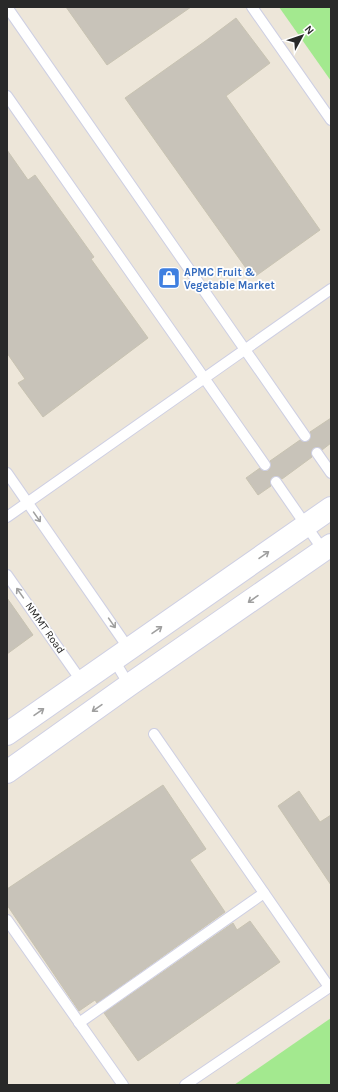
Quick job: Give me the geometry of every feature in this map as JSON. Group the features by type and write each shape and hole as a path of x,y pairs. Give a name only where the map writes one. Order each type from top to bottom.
{"street":[{"path":"7,734 331,508"},
{"path":"7,772 327,547"}],"lane":[{"path":"252,7 331,120"},
{"path":"7,8 305,436"},
{"path":"7,96 264,465"},
{"path":"7,518 331,289"},
{"path":"317,453 331,473"},
{"path":"7,473 28,503 122,654 129,685"},
{"path":"276,482 306,526 327,547"},
{"name":"NMMT Road","path":"7,575 82,682"},
{"path":"154,734 330,986 185,1085"},
{"path":"79,1023 264,893"},
{"path":"7,920 122,1085"}],"green space":[{"path":"279,7 331,7 331,81"},
{"path":"331,1018 331,1085 234,1085"}],"building":[{"path":"66,7 191,7 107,65"},
{"path":"236,18 270,63 226,96 320,230 253,278 125,98"},
{"path":"7,150 28,180 35,175 94,257 91,259 148,338 43,417 18,383 25,379 7,353"},
{"path":"331,418 331,443 322,450 317,447 313,448 311,453 312,457 282,479 276,476 272,477 270,482 271,486 258,495 246,478 260,468 263,471 268,471 271,465 270,461 300,440 305,442 309,441 311,436 310,432"},
{"path":"7,598 33,635 7,654"},
{"path":"163,785 206,849 190,860 225,912 97,1003 95,1000 79,1011 7,905 7,889"},
{"path":"299,791 320,822 331,815 331,885 278,806"},
{"path":"250,921 280,962 138,1061 104,1013 233,923 237,930"}],"place":[{"name":"APMC Fruit & Vegetable Market","path":"169,278"}]}
